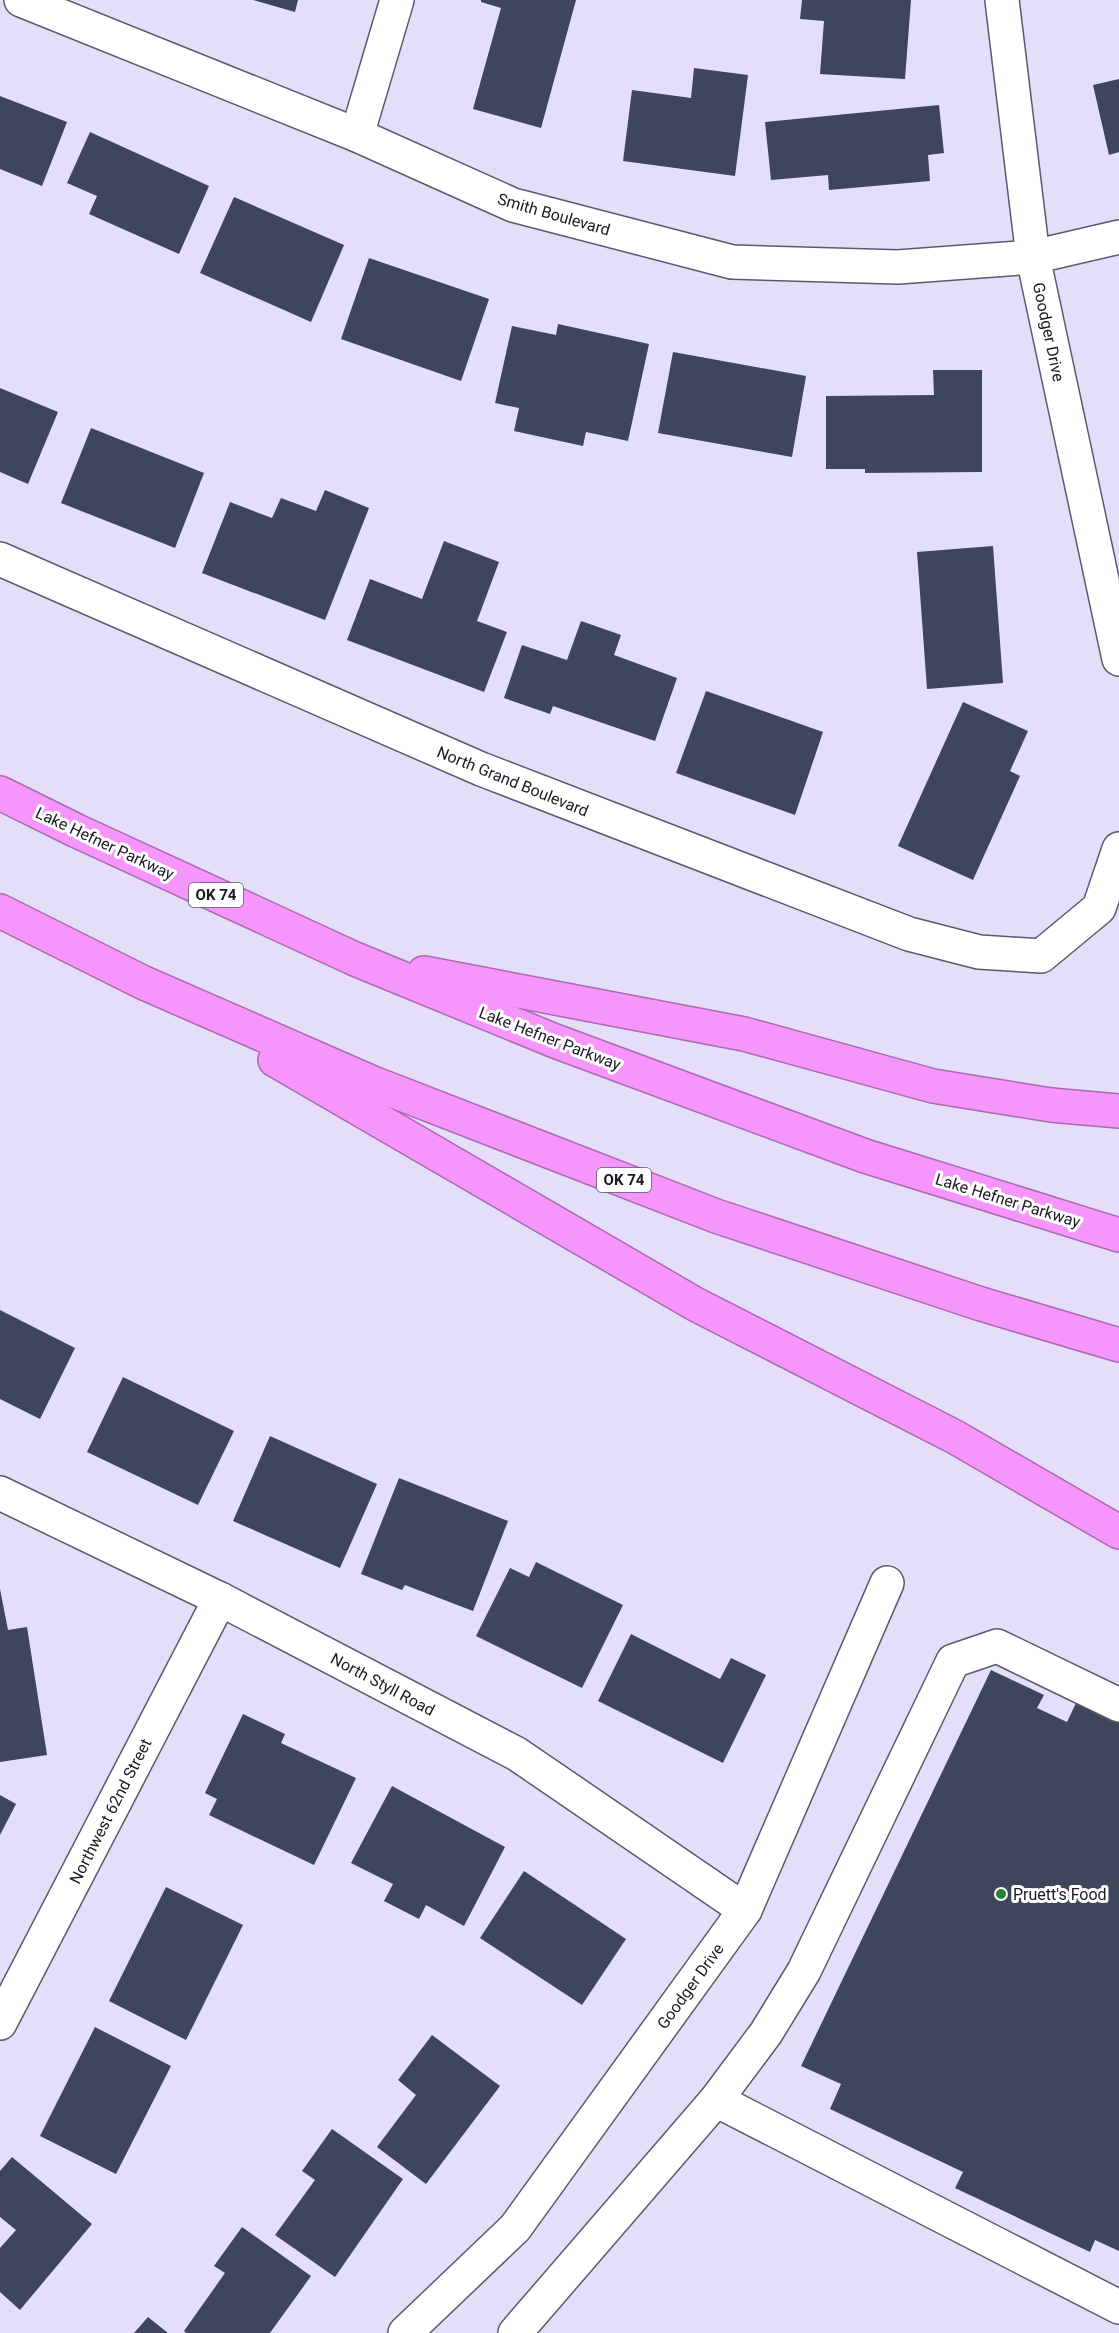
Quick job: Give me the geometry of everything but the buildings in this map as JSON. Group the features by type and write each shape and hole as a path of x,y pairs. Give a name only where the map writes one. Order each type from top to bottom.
{"highway":[{"name":"Lake Hefner Parkway","path":"0,793 77,831 355,959 555,1041 865,1156 1119,1235"},
{"name":"OK 74","path":"0,911 142,982 373,1083 716,1216 981,1305 1119,1345"},
{"path":"355,959 744,1034 933,1086 1051,1105 1119,1111"},
{"path":"142,982 695,1304 956,1437 1119,1532"}],"street":[{"name":"Smith Boulevard","path":"21,0 357,135 513,205 732,262 898,267 1033,257 1119,237"},
{"path":"357,135 397,0"},
{"name":"Goodger Drive","path":"1002,0 1033,257 1119,659"},
{"name":"North Grand Boulevard","path":"0,559 481,770 909,934 978,952 1041,956 1099,908 1119,849"},
{"name":"North Styll Road","path":"0,1493 220,1599 517,1754 745,1910"},
{"name":"Goodger Drive","path":"405,2333 514,2228 745,1910 887,1583"},
{"name":"Northwest 62nd Street","path":"0,2023 220,1599"},
{"path":"515,2333 716,2100 766,2033 804,1971 953,1661 997,1646 1119,1705"},
{"path":"716,2100 1119,2307"}],"place":[{"name":"Pruett's Food","path":"1001,1894"}]}
